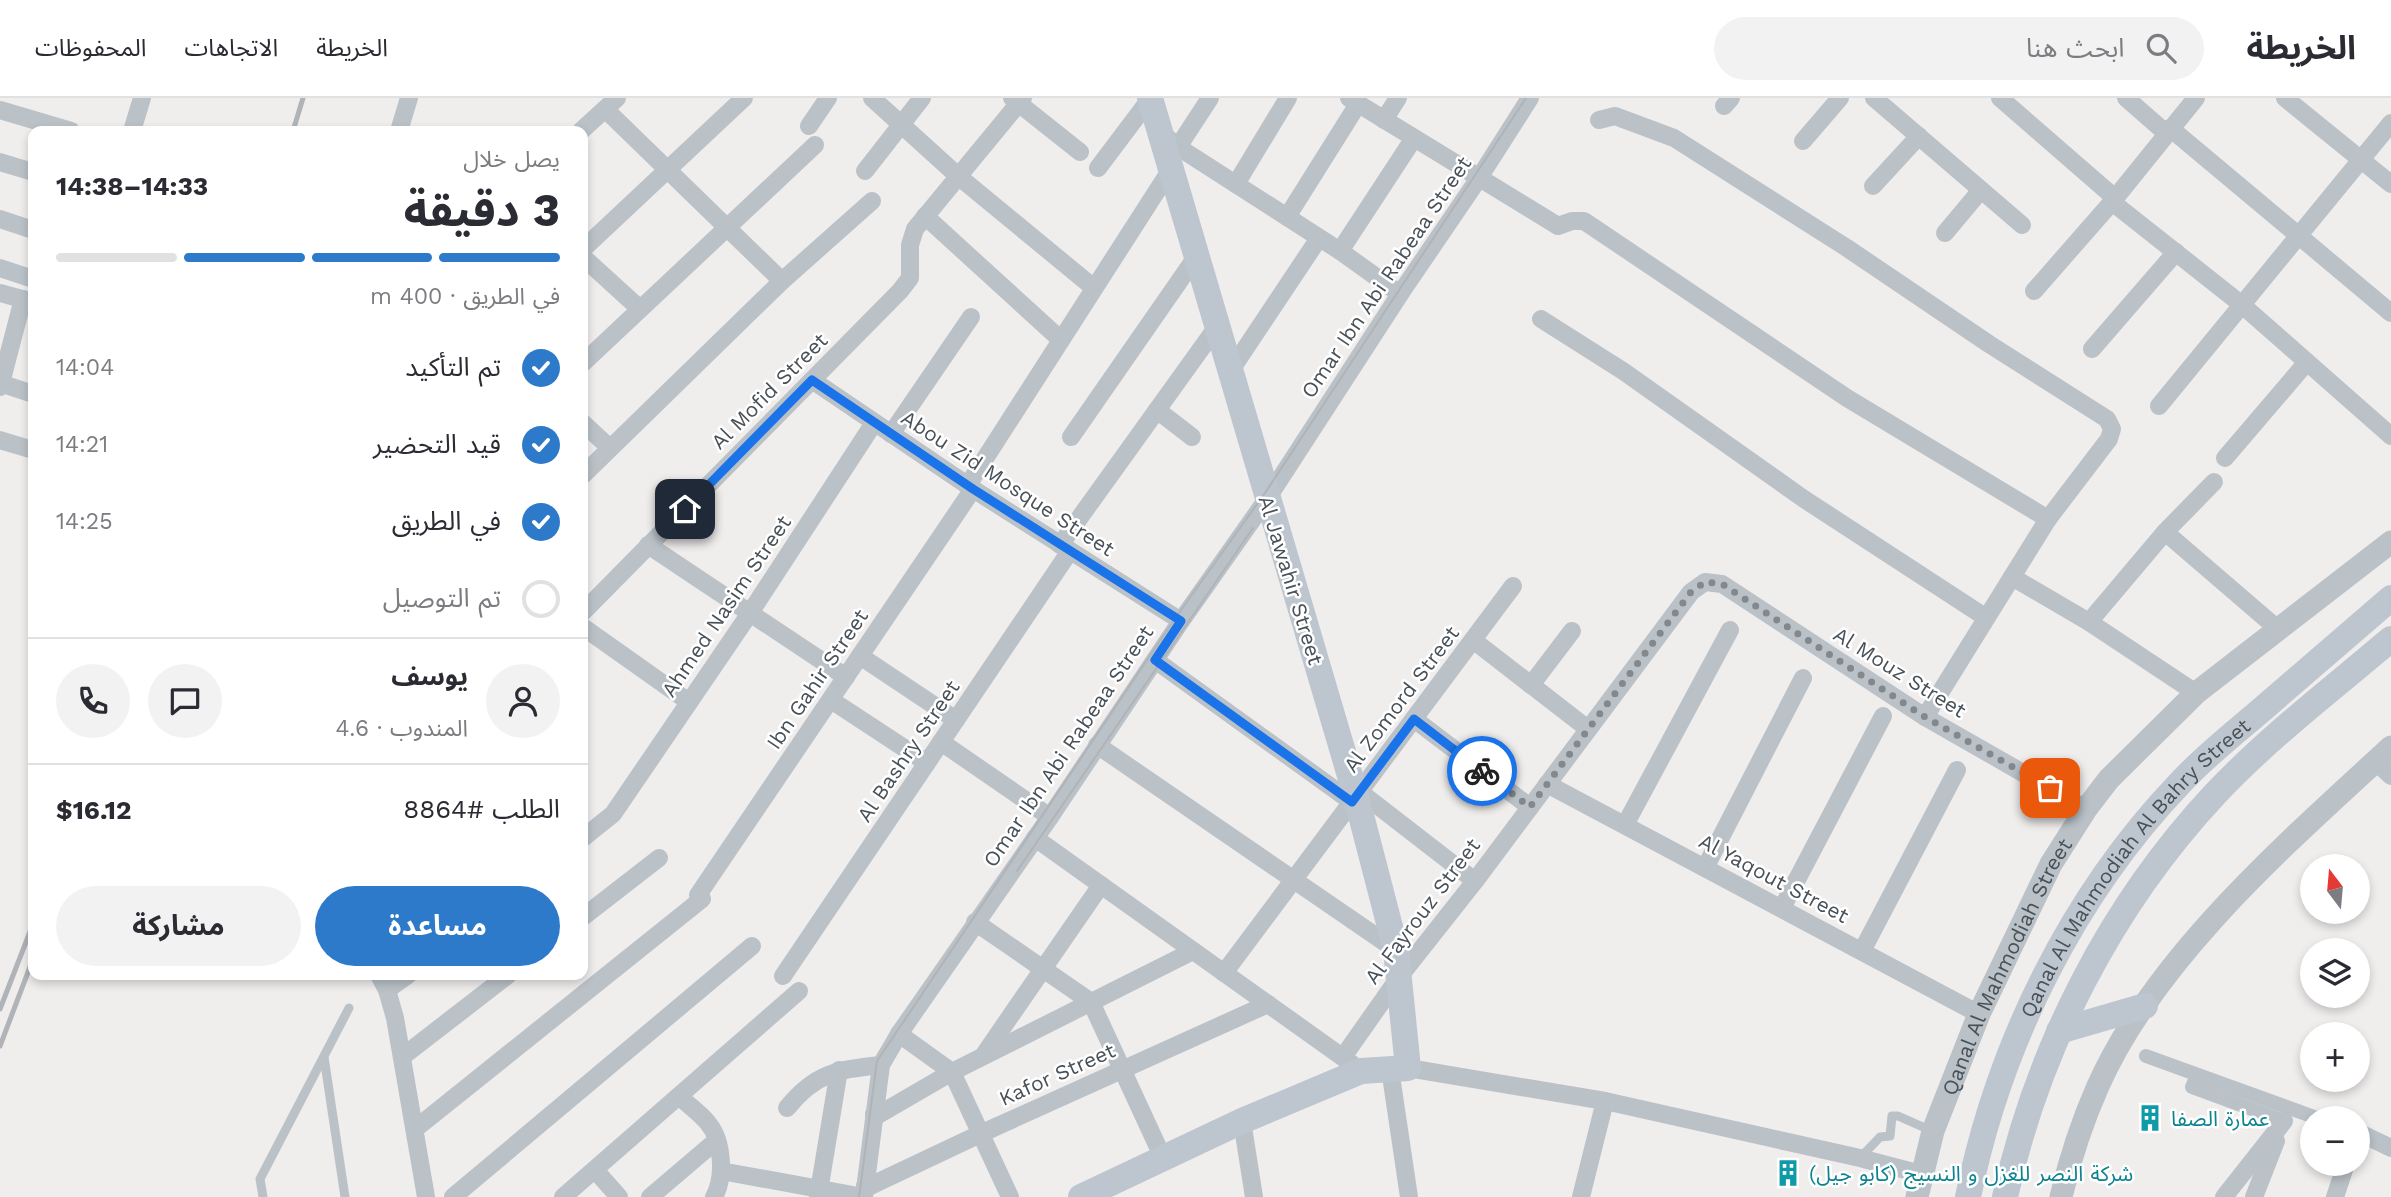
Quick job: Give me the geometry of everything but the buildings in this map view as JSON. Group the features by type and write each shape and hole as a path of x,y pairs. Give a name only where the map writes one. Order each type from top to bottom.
{"main road":[{"name":"Al Jawahir Street","path":"1150,98 1169,149 1216,328 1356,797 1398,963 1399,1069"},
{"name":"Qanal Al Mahmodiah Al Bahry Street","path":"1968,1197 1996,1092 2028,1012 2069,933 2120,856 2148,819 2194,768 2391,598"},
{"name":"Qanal Al Mahmodiah Al Bahry Street","path":"2005,1197 2028,1111 2059,1031 2098,954 2144,882 2191,821 2244,765 2391,639"},
{"path":"2059,1031 2145,1006"},
{"path":"1082,1197 1116,1189 1163,1158 1352,1064 1399,1069"}],"street":[{"path":"134,126 142,98"},
{"path":"401,126 409,98"},
{"path":"588,245 744,98"},
{"path":"809,126 828,98"},
{"path":"872,98 958,176 1094,288"},
{"path":"865,171 922,98"},
{"path":"1098,168 1150,98"},
{"name":"Ibn Gahir Street","path":"415,1129 700,897 970,487 1094,288 1169,149 1210,98"},
{"path":"1236,184 1288,98"},
{"path":"1384,120 1398,98"},
{"name":"Omar Ibn Abi Rabeaa Street","path":"865,1193 881,1065 899,1034 1267,499 1400,294 1481,179 1530,98"},
{"path":"1803,141 1840,98"},
{"path":"1874,98 2022,225"},
{"path":"2000,98 2114,200 2242,304 2389,430"},
{"path":"2126,98 2391,313"},
{"path":"2034,291 2114,200 2196,98"},
{"path":"2285,98 2391,184"},
{"path":"1018,100 1080,152"},
{"name":"Al Mofid Street","path":"588,607 910,278 910,245 915,229 1018,100"},
{"path":"1287,217 1354,101 1558,226 1572,221 1584,221 1847,398 2048,519"},
{"path":"586,126 611,103 668,170 782,281"},
{"path":"0,110 54,126"},
{"path":"1599,120 1615,116 1674,138 2107,419 2112,429 2109,439 2048,519 1925,717"},
{"path":"2159,406 2391,123"},
{"path":"1873,186 1919,136"},
{"path":"1340,251 1414,138"},
{"path":"588,358 815,145"},
{"path":"1169,149 1236,184 1340,251 1400,294"},
{"path":"0,162 28,170"},
{"path":"1945,233 1981,190"},
{"path":"588,470 782,281 872,201"},
{"path":"925,216 1060,340"},
{"path":"0,219 28,228"},
{"path":"1229,373 1320,238"},
{"path":"2092,349 2176,252"},
{"path":"1071,437 1196,257"},
{"path":"588,262 640,309"},
{"path":"0,268 28,277"},
{"path":"0,293 28,301 0,385 28,393"},
{"path":"891,434 971,317"},
{"path":"1541,319 1623,371 1804,499 1985,617"},
{"name":"Al Bashry Street","path":"783,976 956,720 1065,548 1157,410 1216,328"},
{"path":"2225,458 2307,362"},
{"name":"Abou Zid Mosque Street","path":"812,380 970,487 1181,621"},
{"path":"1157,410 1192,437"},
{"name":"Ahmed Nasim Street","path":"588,834 613,814 750,613 874,422"},
{"path":"588,428 610,448"},
{"path":"0,440 28,448"},
{"path":"2089,622 2165,532 2214,482"},
{"path":"2165,532 2278,630"},
{"name":"Qanal Al Mahmodiah Street","path":"1917,1197 1933,1131 1979,1014 2051,864 2086,809 2109,779 2196,693 2391,542"},
{"path":"648,545 846,677"},
{"path":"2012,577 2089,622 2196,693"},
{"name":"Al Mouz Street","path":"1691,592 1705,582 1722,584 1925,717 2086,809"},
{"name":"Al Zomord Street","path":"1224,973 1513,586"},
{"name":"Al Fayrouz Street","path":"1352,1064 1398,963 1475,881 1691,592"},
{"path":"1625,825 1730,630"},
{"path":"588,631 689,702"},
{"path":"1531,685 1572,631"},
{"path":"1473,640 1588,729"},
{"path":"860,656 956,720"},
{"path":"1155,660 1475,881"},
{"path":"1705,867 1803,678"},
{"path":"831,699 927,763"},
{"path":"1782,908 1883,716"},
{"path":"1414,719 1530,807"},
{"path":"941,742 1050,817"},
{"path":"1097,745 1293,881 1398,963"},
{"path":"2061,1197 2078,1137 2098,1085 2145,1006 2200,935 2237,895 2386,761"},
{"path":"1862,951 1957,770"},
{"name":"Al Yaqout Street","path":"1547,784 1979,1014"},
{"path":"1035,838 1352,1064"},
{"path":"588,913 659,858"},
{"path":"983,1056 1101,886"},
{"path":"975,922 1091,1002 1163,1158"},
{"path":"453,1197 752,946"},
{"path":"874,1114 878,1115 952,1072 1193,951"},
{"path":"402,1057 502,980"},
{"path":"383,983 396,1018 426,1197"},
{"path":"563,1197 799,991"},
{"name":"Kafor Street","path":"865,1193 870,1186 1268,1004"},
{"path":"899,1034 952,1072 1010,1197"},
{"path":"2146,1056 2300,1112"},
{"path":"787,1108 801,1091 818,1078 839,1070 881,1065"},
{"path":"1409,1197 1399,1069 1605,1101 1921,1174"},
{"path":"819,1193 839,1070"},
{"path":"2197,1075 2192,1087 2284,1121"},
{"path":"678,1096 708,1123 717,1140 721,1171 719,1189 714,1197"},
{"path":"1581,1197 1605,1101"},
{"path":"1242,1121 1254,1197"},
{"path":"2224,1197 2284,1121"},
{"path":"2254,1197 2284,1121"},
{"path":"650,1197 717,1140"},
{"path":"2370,1140 2391,1148"},
{"path":"595,1170 619,1197"},
{"path":"721,1171 819,1193 865,1193"},
{"path":"2335,1197 2342,1176"}],"lane":[{"path":"263,1197 260,1179 349,1008"},
{"path":"324,1057 345,1197"},
{"path":"1860,1158 1880,1137 1890,1136 1892,1116 1933,1131"}],"tram line":[{"path":"859,1197 877,1061 1176,617 1265,493 1526,98"},
{"path":"1017,871 1253,528"}],"railway":[{"path":"295,126 303,98"},
{"path":"0,1009 28,937"},
{"path":"0,1046 28,972"}],"way so far":[{"path":"1482,771 1530,807 1691,592 1705,582 1722,584 1925,717 2050,788"}],"place":[{"name":"عمارة الصفا","path":"2150,1118"},
{"name":"شركة النصر للغزل و النسيج (كابو جيل)","path":"1788,1173"}],"route":[{"path":"685,509 812,380 973,489 1181,621 1155,660 1352,802 1414,719 1482,771"}]}
